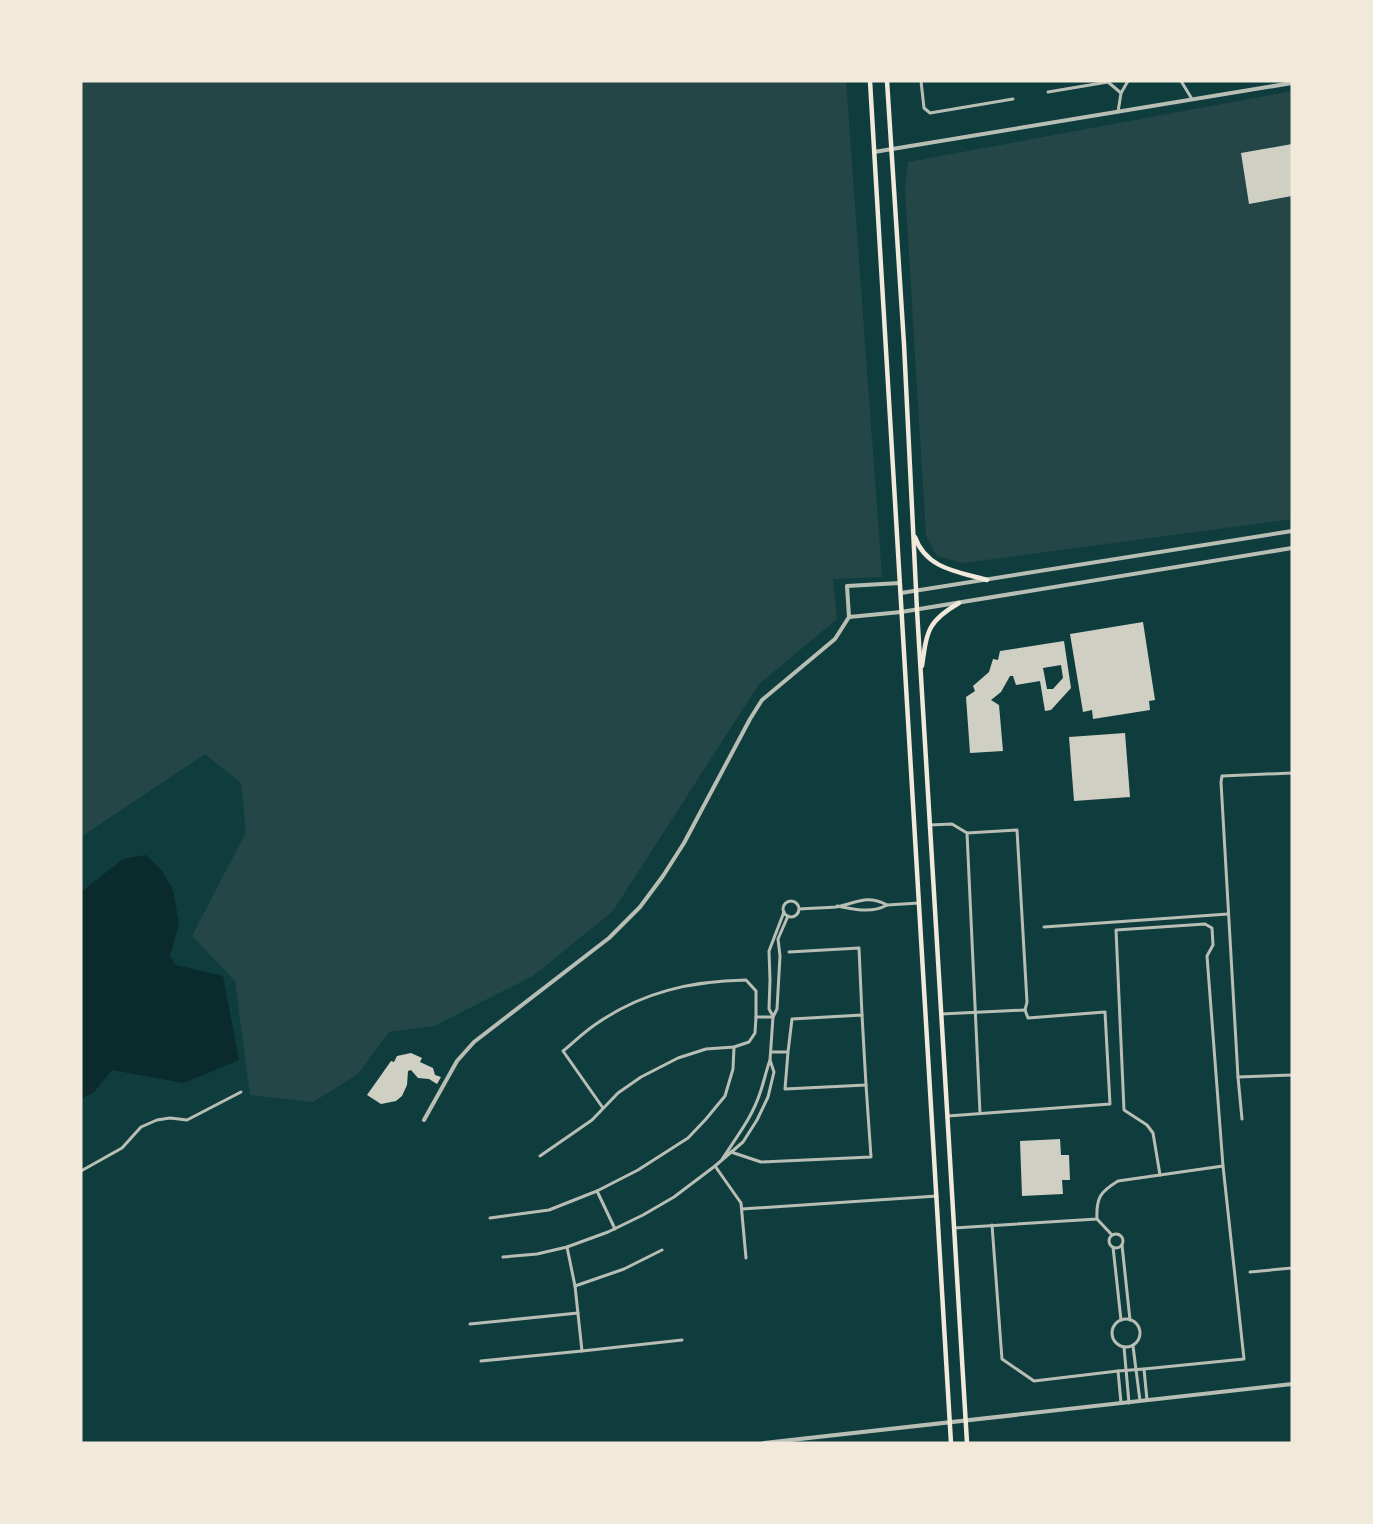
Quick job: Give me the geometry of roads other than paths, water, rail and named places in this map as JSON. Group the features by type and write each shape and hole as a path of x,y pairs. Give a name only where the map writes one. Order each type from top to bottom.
{"main road":[{"path":"870,81 952,1443"},
{"path":"886,81 904,344 916,610 966,1443"},
{"path":"913,531 918,545 932,562 954,571 987,580"},
{"path":"921,677 925,643 932,623 959,602"}],"street":[{"path":"921,81 924,108 930,113 1013,99"},
{"path":"1118,112 1121,93 1128,81"},
{"path":"1270,81 1270,87"},
{"path":"1048,92 1108,82 1121,93"},
{"path":"1184,82 1193,100"},
{"path":"874,152 1292,83"},
{"path":"901,593 1292,531"},
{"path":"849,617 916,610 1292,548"},
{"path":"424,1120 457,1061 474,1042 609,938 640,907 684,843 762,700 835,639 849,617 847,586 900,583"},
{"path":"1242,1119 1221,782 1222,776 1292,773"},
{"path":"930,825 952,824 967,833 1017,830 1027,1002 1025,1010 1028,1018 1105,1012 1110,1104 947,1116"},
{"path":"967,833 980,1113"},
{"path":"800,908 837,906 859,900 877,900 887,904 919,903"},
{"path":"773,1017 769,1009 769,951 784,912 785,904 790,901 795,902 800,908"},
{"path":"837,906 861,910 878,910 887,904"},
{"path":"784,912 788,916 796,916 800,908"},
{"path":"1044,927 1228,914"},
{"path":"721,1161 749,1118 760,1094 770,1060 773,1017 777,1009 780,956 778,939 788,916"},
{"path":"992,1225 1002,1359 1034,1381 1244,1359 1223,1166 1207,956 1213,944 1212,928 1205,924 1116,930 1124,1110 1147,1125 1153,1134 1160,1175"},
{"path":"731,1152 761,1162 871,1157 859,948 789,952"},
{"path":"540,1156 592,1120 618,1093 641,1077 673,1060 706,1049 734,1047 749,1042 755,1033 756,991 746,980 716,981 668,989 632,1003 596,1024 563,1051 603,1108"},
{"path":"941,1014 1025,1010"},
{"path":"862,1014 792,1019 784,1089 866,1085"},
{"path":"756,1016 773,1017"},
{"path":"490,1218 549,1210 597,1191 638,1170 688,1138 725,1096 733,1069 734,1047"},
{"path":"771,1052 788,1052"},
{"path":"503,1257 537,1254 567,1248 615,1229 674,1197 743,1142 757,1120 768,1097 774,1072 770,1060"},
{"path":"1238,1078 1292,1075"},
{"path":"81,1171 122,1148 141,1127 158,1120 170,1118 187,1120 241,1092"},
{"path":"715,1166 741,1203 746,1258"},
{"path":"1112,1235 1097,1219 1096,1206 1106,1188 1118,1181 1223,1166"},
{"path":"597,1191 615,1229"},
{"path":"742,1209 937,1196"},
{"path":"954,1228 1097,1219"},
{"path":"1112,1235 1116,1233 1121,1235 1124,1241 1122,1245 1130,1320"},
{"path":"1112,1235 1109,1242 1113,1247 1121,1320"},
{"path":"1113,1247 1118,1248 1122,1245"},
{"path":"567,1248 576,1286 582,1350"},
{"path":"576,1286 624,1269 662,1250"},
{"path":"1250,1272 1292,1268"},
{"path":"470,1324 578,1313"},
{"path":"1121,1320 1130,1320 1135,1322 1140,1330 1139,1339 1133,1346 1124,1347 1116,1343 1112,1334 1114,1326 1121,1320"},
{"path":"481,1361 682,1340"},
{"path":"1133,1346 1140,1401"},
{"path":"1124,1347 1129,1402"},
{"path":"1144,1369 1147,1400"},
{"path":"1118,1371 1121,1403"},
{"path":"764,1443 1292,1384"}]}
